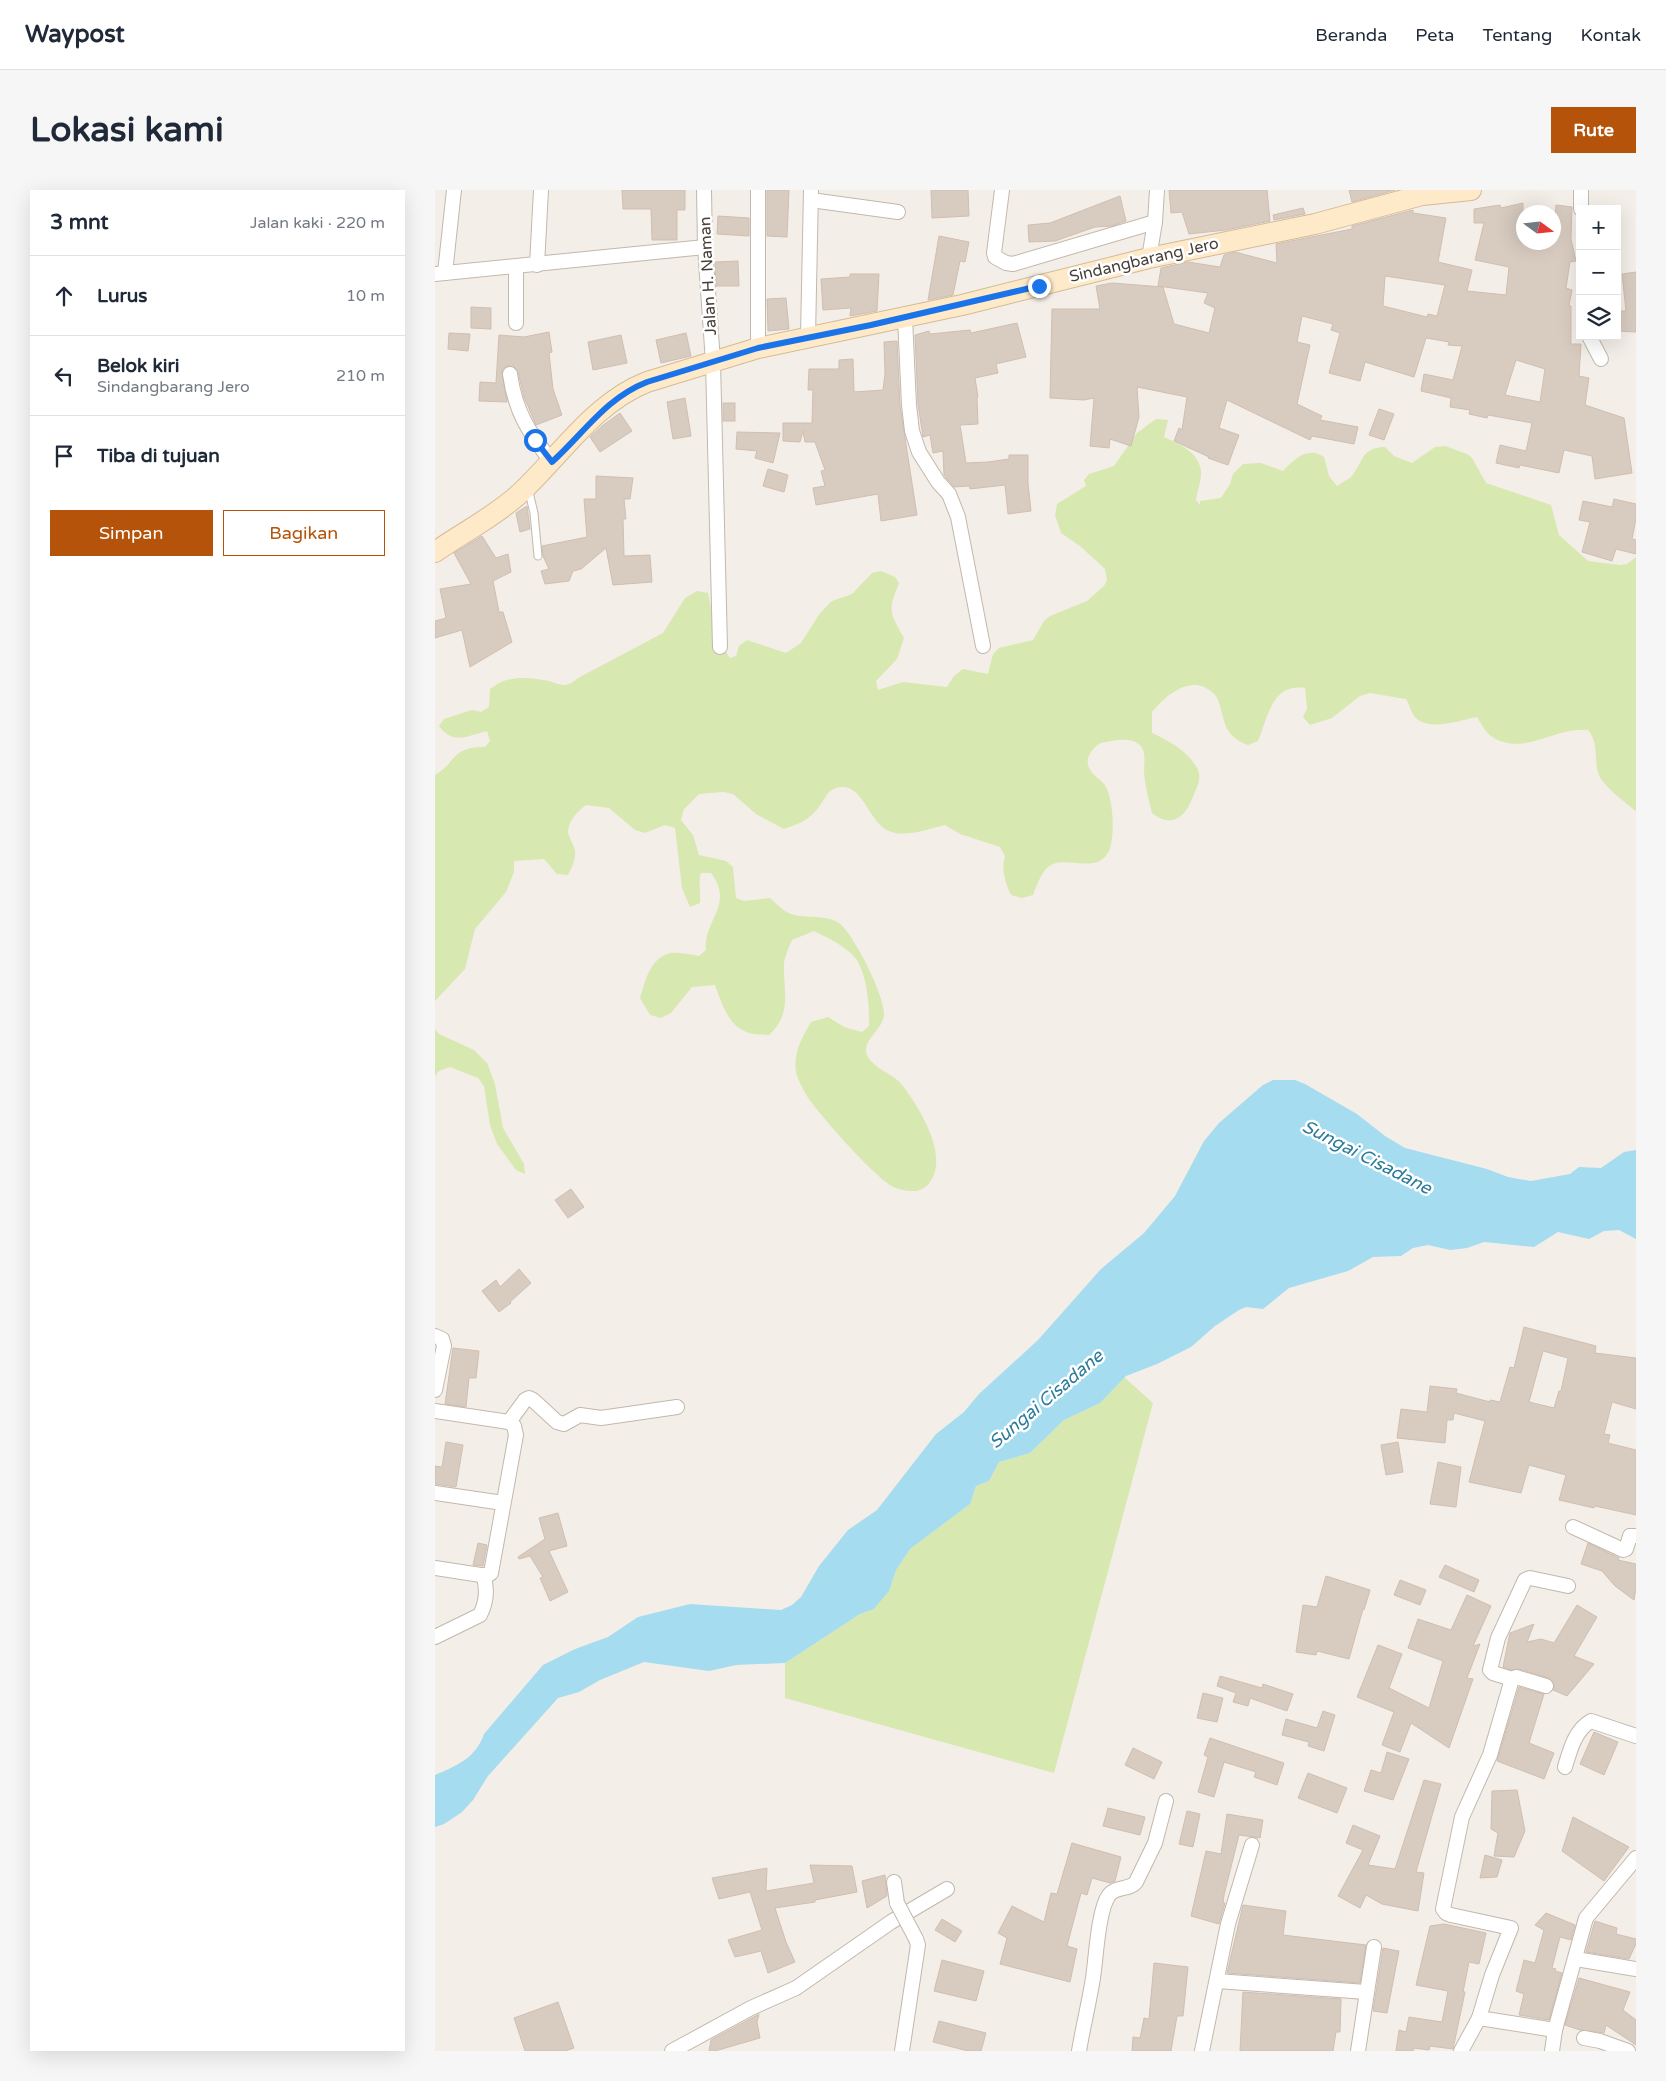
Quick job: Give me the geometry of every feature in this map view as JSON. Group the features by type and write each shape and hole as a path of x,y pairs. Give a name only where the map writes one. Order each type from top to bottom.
{"street":[{"path":"454,190 440,273 517,267 705,247"},
{"path":"537,265 541,190"},
{"name":"Jalan H. Naman","path":"704,190 705,247 713,362 720,647"},
{"path":"758,190 758,348"},
{"path":"1002,190 995,257 1006,263 1013,264 1155,222"},
{"path":"1149,258 1155,222 1157,190"},
{"name":"Sindangbarang Jero","path":"435,552 501,509 552,462 595,415 631,388 758,348 905,318 1149,258 1315,224 1422,195 1471,190"},
{"path":"1581,190 1581,205"},
{"path":"808,338 811,195 897,212"},
{"path":"516,323 517,267"},
{"path":"905,318 912,431 919,452 953,502 958,517 983,646"},
{"path":"1591,340 1601,359"},
{"path":"511,374 513,396 524,420 535,440 552,462"},
{"path":"435,1336 442,1339 444,1346 435,1390"},
{"path":"509,1422 525,1400 529,1398 557,1422 564,1424 580,1415 601,1418 677,1407"},
{"path":"435,1411 509,1422 514,1426 516,1435 491,1573 489,1576 435,1568"},
{"path":"435,1493 503,1503"},
{"path":"1573,1527 1623,1550 1626,1549 1630,1536 1636,1536"},
{"path":"435,1637 480,1615 485,1598 486,1585 483,1575"},
{"path":"1546,1686 1516,1677 1512,1679 1493,1673 1490,1670 1498,1638 1525,1580 1530,1578 1568,1586"},
{"path":"1461,2051 1479,2018 1491,1975 1511,1928 1451,1915 1443,1909 1462,1817 1490,1755 1512,1679"},
{"path":"1565,1767 1577,1734 1583,1725 1591,1721 1636,1736"},
{"path":"1079,2051 1093,1978 1100,1922 1108,1896 1136,1882 1155,1843 1166,1801"},
{"path":"1202,2051 1228,1924 1251,1845"},
{"path":"1552,2051 1555,2030 1586,1918 1634,1865"},
{"path":"894,1882 897,1903 916,1939 917,1945 902,2051"},
{"path":"672,2051 751,2008 796,1988 891,1922 947,1889"},
{"path":"1358,2051 1374,1947"},
{"path":"1576,1959 1636,1969"},
{"path":"1217,1981 1366,1992"},
{"path":"1479,2018 1555,2030"},
{"path":"1584,2038 1601,2041 1628,2051"}],"lane":[{"path":"528,485 534,512 538,556"}],"green space":[{"path":"1156,419 1168,420 1164,437 1187,450 1199,464 1201,478 1196,500 1200,505 1200,501 1221,498 1230,484 1233,474 1243,464 1261,463 1283,471 1302,455 1307,453 1318,454 1324,457 1329,476 1337,486 1351,477 1371,450 1385,447 1394,456 1412,463 1435,447 1445,446 1467,454 1472,458 1486,483 1551,505 1559,535 1588,561 1620,565 1627,564 1636,557 1636,811 1605,785 1599,775 1594,741 1588,730 1563,732 1527,743 1503,742 1491,736 1477,717 1445,724 1428,724 1415,717 1406,699 1370,693 1360,696 1332,718 1310,725 1303,717 1307,709 1305,688 1294,688 1278,696 1269,712 1258,741 1248,745 1232,736 1228,730 1216,696 1204,687 1197,685 1175,691 1152,712 1152,733 1183,751 1197,768 1198,784 1191,802 1183,814 1173,820 1166,820 1152,813 1147,793 1142,747 1137,743 1126,740 1101,743 1091,752 1088,761 1090,770 1104,784 1110,798 1113,827 1109,851 1103,859 1088,864 1062,862 1054,864 1042,874 1033,895 1022,898 1011,895 1005,880 1005,856 1000,847 960,834 945,825 924,831 902,834 889,831 882,827 853,790 845,787 836,788 831,791 817,810 808,818 784,829 756,814 733,794 723,792 699,794 684,809 681,820 693,835 699,855 726,861 733,867 736,898 744,901 770,898 791,914 834,920 845,929 860,951 874,980 883,1005 884,1014 880,1026 868,1042 867,1054 874,1064 903,1086 924,1119 934,1146 935,1171 927,1186 915,1191 896,1188 877,1175 839,1136 811,1102 797,1076 795,1065 797,1052 811,1022 828,1017 844,1027 862,1032 869,1026 868,1001 863,973 856,959 842,946 814,931 792,940 784,963 784,1010 776,1027 769,1035 749,1033 736,1025 727,1014 715,985 692,987 671,1013 661,1018 650,1015 640,998 649,971 658,959 664,955 681,953 699,956 706,950 706,940 719,903 718,884 711,873 701,873 700,903 690,907 682,888 675,828 665,825 645,833 635,830 609,808 586,805 574,817 568,828 575,854 568,875 557,874 544,859 514,861 514,872 506,892 475,929 465,969 435,1001 435,775 460,752 485,747 490,741 487,731 461,738 450,736 439,726 444,719 472,710 481,712 489,707 490,689 500,682 516,678 529,678 561,685 573,682 663,633 685,598 697,591 708,593 717,639 730,658 736,656 739,646 747,640 786,653 801,643 820,613 832,601 852,594 872,573 881,571 895,577 899,583 893,600 892,611 895,622 904,638 897,659 876,681 878,690 903,682 947,687 954,676 963,669 988,674 993,654 999,648 1033,640 1044,621 1050,616 1087,601 1104,586 1107,580 1105,569 1080,546 1061,533 1055,515 1057,504 1086,486 1084,480 1089,474 1114,466 1137,433"},
{"path":"435,1029 439,1034 474,1050 487,1063 495,1084 503,1128 524,1164 525,1174 516,1170 497,1144 490,1125 484,1086 478,1078 450,1067 439,1071 435,1076"},
{"path":"1124,1377 1153,1403 1054,1773 785,1698 785,1663 860,1614 874,1609 889,1591 896,1570 910,1549 970,1504 976,1486 989,1481 999,1462 1030,1453 1064,1420 1100,1403"}],"water":[{"name":"Sungai Cisadane","path":"1273,1080 1295,1080 1305,1084 1357,1114 1385,1136 1405,1148 1487,1169 1508,1177 1531,1181 1570,1174 1579,1167 1601,1168 1624,1152 1636,1150 1636,1239 1619,1230 1604,1231 1589,1239 1558,1232 1534,1247 1484,1242 1467,1248 1450,1250 1428,1245 1413,1248 1401,1256 1373,1257 1348,1271 1289,1288 1263,1309 1246,1307 1239,1310 1215,1326 1191,1347 1157,1364 1126,1376 1100,1403 1064,1420 1030,1453 999,1462 989,1481 976,1486 970,1504 910,1549 896,1570 889,1591 874,1609 860,1614 785,1663 736,1665 709,1671 644,1662 600,1680 579,1692 558,1698 488,1776 473,1800 462,1812 444,1824 435,1827 435,1775 458,1764 471,1755 484,1734 543,1665 575,1649 608,1637 638,1617 690,1604 781,1610 792,1605 801,1597 819,1566 848,1530 877,1510 936,1434 964,1412 979,1394 1038,1340 1101,1269 1144,1233 1175,1196 1204,1141 1219,1123 1263,1085"}],"building":[{"path":"622,190 685,190 685,210 677,210 677,240 652,240 651,209 623,209"},
{"path":"767,190 789,190 787,237 767,236"},
{"path":"931,190 968,190 969,216 932,218"},
{"path":"1169,190 1267,190 1270,221 1226,230 1189,234 1182,212 1171,213"},
{"path":"1349,190 1395,190 1352,202"},
{"path":"1120,196 1126,221 1112,226 1095,227 1055,241 1029,242 1028,225 1050,223"},
{"path":"1523,203 1523,205 1516,205 1516,250 1561,250 1561,206 1572,207 1571,239 1576,261 1570,262 1566,288 1572,290 1569,306 1571,306 1571,344 1581,344 1579,376 1589,378 1585,405 1624,418 1632,473 1595,479 1592,456 1564,450 1559,473 1520,465 1519,468 1496,463 1500,445 1526,451 1532,423 1488,415 1487,418 1469,414 1470,410 1450,407 1451,398 1421,391 1424,374 1453,380 1462,346 1448,345 1449,342 1426,338 1414,377 1365,362 1360,381 1329,373 1340,333 1331,330 1333,324 1302,316 1297,342 1310,345 1297,404 1322,416 1320,420 1358,427 1354,444 1312,436 1310,440 1227,400 1219,428 1239,435 1228,465 1208,458 1174,441 1179,428 1182,430 1187,397 1137,387 1139,417 1131,446 1110,439 1109,448 1090,446 1094,398 1084,400 1050,398 1052,309 1100,309 1096,286 1112,283 1163,287 1174,324 1209,333 1215,308 1204,303 1208,293 1158,286 1161,268 1188,262 1220,267 1224,255 1235,252 1277,263 1276,244 1352,229 1352,226 1413,210 1413,213 1446,218 1438,262 1472,270 1467,291 1506,295 1509,267 1475,260 1484,223 1474,223 1474,209 1500,205 1501,208","holes":["1385,276 1445,285 1437,316 1428,314 1427,317 1383,306","1516,360 1545,369 1540,402 1505,395"]},
{"path":"1303,208 1305,214 1274,220 1273,215"},
{"path":"718,216 749,218 749,236 717,234"},
{"path":"939,236 969,242 965,262 960,261 953,295 928,300"},
{"path":"738,261 739,286 716,286 715,262"},
{"path":"1636,272 1636,332 1621,331 1621,311 1626,311 1622,274"},
{"path":"850,274 879,274 877,311 850,316 851,308 823,310 821,279 850,277"},
{"path":"786,298 789,329 768,331 767,299"},
{"path":"471,307 491,308 491,329 471,328"},
{"path":"1017,323 1026,357 996,364 998,373 975,378 978,397 978,424 960,425 966,463 1009,459 1009,455 1028,455 1031,511 1008,514 1005,485 970,489 969,486 954,487 944,475 943,451 933,453 930,435 923,437 918,404 915,335 929,331 930,334 970,330 971,333"},
{"path":"549,332 552,352 549,353 553,389 562,415 536,425 524,397 518,372 513,366 505,367 502,371 507,402 479,401 480,382 496,383 499,335 524,337"},
{"path":"449,333 470,334 468,351 448,349"},
{"path":"686,333 691,356 661,363 656,340"},
{"path":"621,335 627,363 593,370 588,342"},
{"path":"897,341 900,406 917,515 881,521 878,494 816,505 813,488 825,486 821,471 825,470 815,442 805,442 803,431 800,442 783,441 783,423 812,423 813,390 808,390 809,369 839,369 839,360 853,359 854,392 883,390 885,374 884,342"},
{"path":"685,398 691,436 673,439 667,402"},
{"path":"723,403 735,403 735,421 723,421"},
{"path":"1379,409 1394,414 1384,440 1369,435"},
{"path":"620,413 632,431 600,452 590,437"},
{"path":"737,432 780,433 773,463 755,458 757,451 736,449"},
{"path":"768,469 788,475 784,492 763,486"},
{"path":"596,476 633,478 630,499 624,499 626,519 623,519 624,556 650,555 652,582 613,585 606,548 581,569 573,571 569,581 545,584 541,571 549,569 543,556 542,546 587,537 584,499 596,499"},
{"path":"1614,499 1636,504 1636,519 1632,539 1636,540 1636,554 1616,549 1612,561 1582,552 1590,522 1579,520 1583,501 1612,507"},
{"path":"527,506 530,529 520,532 516,513"},
{"path":"482,536 496,558 508,554 511,572 493,581 499,612 503,612 512,642 470,667 462,630 435,638 435,621 446,618 440,589 471,584 454,553"},
{"path":"571,1189 584,1207 568,1218 555,1200"},
{"path":"519,1269 531,1283 499,1312 482,1291 496,1280 500,1287"},
{"path":"1524,1327 1596,1346 1595,1353 1636,1358 1636,1409 1612,1402 1604,1434 1610,1435 1608,1443 1636,1450 1636,1515 1559,1500 1566,1475 1529,1465 1521,1493 1469,1482 1485,1421 1454,1413 1453,1420 1447,1420 1445,1443 1397,1438 1401,1409 1427,1412 1430,1386 1457,1389 1456,1393 1490,1402 1490,1400 1500,1402 1510,1367 1514,1368","holes":["1543,1351 1568,1358 1561,1391 1559,1391 1554,1408 1529,1402"]},
{"path":"453,1348 479,1351 476,1378 469,1378 466,1407 445,1404"},
{"path":"446,1442 463,1445 456,1487 435,1484 435,1466 442,1467"},
{"path":"1398,1442 1403,1472 1386,1475 1381,1445"},
{"path":"1438,1462 1461,1467 1456,1507 1430,1504"},
{"path":"558,1513 567,1546 549,1551 568,1592 550,1601 540,1578 543,1577 530,1556 519,1559 518,1557 545,1539 539,1518"},
{"path":"478,1543 487,1545 483,1566 473,1565"},
{"path":"1588,1543 1619,1558 1618,1560 1636,1564 1634,1600 1615,1586 1602,1571 1581,1564"},
{"path":"1445,1565 1479,1580 1474,1592 1439,1577"},
{"path":"1326,1576 1370,1590 1349,1659 1317,1651 1316,1655 1296,1652 1303,1605 1317,1607"},
{"path":"1400,1580 1426,1590 1420,1605 1394,1595"},
{"path":"1467,1595 1491,1606 1473,1646 1480,1644 1467,1678 1473,1679 1449,1748 1411,1723 1400,1752 1382,1745 1394,1712 1357,1697 1378,1645 1402,1654 1389,1688 1429,1708 1443,1661 1408,1648 1418,1619 1451,1630"},
{"path":"1577,1605 1597,1617 1574,1656 1594,1664 1567,1696 1553,1690 1554,1684 1549,1678 1519,1669 1511,1670 1503,1667 1510,1633 1534,1624 1527,1642 1541,1639 1554,1643"},
{"path":"1220,1676 1262,1688 1263,1684 1293,1694 1287,1711 1250,1698 1248,1706 1233,1702 1236,1693 1217,1686"},
{"path":"1519,1687 1544,1694 1529,1743 1554,1753 1544,1779 1497,1761"},
{"path":"1203,1693 1223,1698 1217,1722 1197,1718"},
{"path":"1323,1711 1335,1715 1324,1751 1308,1746 1309,1742 1282,1735 1286,1719 1317,1728"},
{"path":"1594,1732 1618,1742 1604,1775 1580,1764"},
{"path":"1210,1738 1284,1763 1277,1785 1254,1777 1256,1772 1224,1762 1214,1797 1198,1792 1208,1757 1204,1755"},
{"path":"1133,1748 1162,1762 1154,1779 1125,1765"},
{"path":"1387,1752 1409,1759 1393,1800 1364,1791 1371,1770 1381,1773"},
{"path":"1308,1773 1347,1788 1337,1813 1298,1798"},
{"path":"1424,1780 1441,1784 1416,1872 1424,1873 1418,1911 1382,1904 1366,1895 1360,1908 1338,1896 1363,1850 1346,1843 1353,1825 1380,1836 1368,1865 1395,1869"},
{"path":"1517,1790 1525,1831 1514,1857 1494,1856 1498,1833 1491,1829 1492,1791"},
{"path":"1108,1808 1145,1817 1140,1835 1103,1826"},
{"path":"1187,1811 1200,1814 1193,1847 1179,1844"},
{"path":"1227,1814 1263,1820 1260,1838 1239,1835 1219,1924 1191,1916 1206,1851 1221,1854"},
{"path":"1573,1817 1629,1847 1604,1881 1562,1851"},
{"path":"1072,1843 1121,1857 1115,1881 1110,1883 1092,1878 1087,1895 1081,1893 1067,1946 1077,1949 1070,1982 1000,1964 1007,1938 998,1933 1012,1906 1044,1922 1051,1893 1057,1894"},
{"path":"1485,1855 1502,1860 1497,1877 1480,1878"},
{"path":"810,1865 852,1866 857,1892 815,1900 815,1902 775,1908 795,1962 768,1973 761,1951 735,1957 728,1940 762,1930 750,1892 719,1899 712,1878 767,1868 766,1891 814,1883"},
{"path":"885,1875 887,1896 867,1908 862,1881"},
{"path":"1243,1905 1286,1911 1283,1935 1366,1945 1360,1983 1227,1973"},
{"path":"1546,1913 1575,1925 1571,1940 1560,1937 1552,1968 1562,1973 1549,2020 1519,2015 1524,1994 1516,1991 1524,1960 1535,1963 1544,1930 1535,1925"},
{"path":"942,1919 962,1931 955,1942 935,1930"},
{"path":"1595,1921 1617,1928 1616,1934 1636,1939 1636,1944 1629,1959 1586,1952"},
{"path":"1444,1924 1486,1933 1479,1964 1469,1962 1453,2049 1430,2046 1429,2050 1414,2048 1413,2051 1396,2051 1399,2030 1406,2032 1409,2017 1442,2022 1448,1991 1416,1985 1430,1926"},
{"path":"1383,1948 1399,1951 1387,2013 1373,2011"},
{"path":"942,1960 984,1971 976,2001 934,1991"},
{"path":"1154,1963 1188,1967 1183,2016 1177,2016 1171,2051 1132,2051 1133,2037 1140,2038 1144,2018 1149,2019"},
{"path":"1579,1978 1630,1992 1623,2010 1636,2020 1636,2045 1606,2025 1604,2033 1580,2030 1565,2025"},
{"path":"1243,1992 1341,1999 1340,2032 1336,2032 1333,2051 1240,2051"},
{"path":"558,2002 574,2048 565,2051 525,2051 514,2018"},
{"path":"759,2014 757,2022 760,2038 709,2051 711,2040"},
{"path":"939,2021 986,2033 981,2051 968,2051 933,2042"}],"route":[{"path":"535,440 552,462 595,415 631,388 647,382 758,348 962,305 1039,286"}]}
